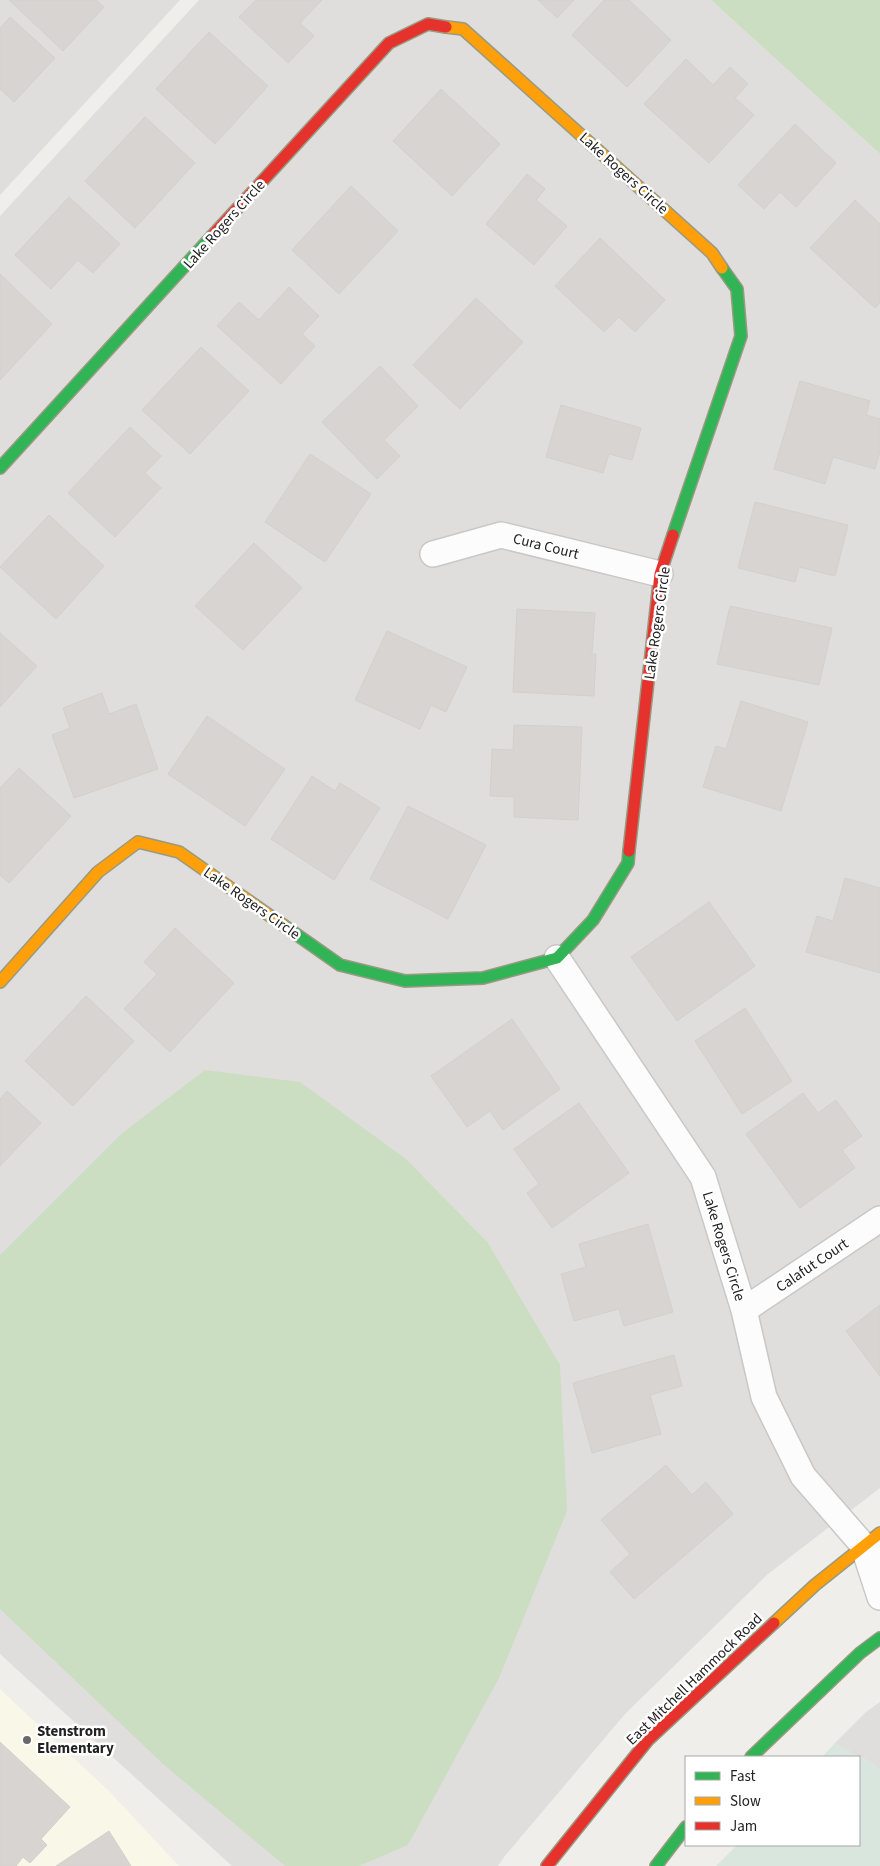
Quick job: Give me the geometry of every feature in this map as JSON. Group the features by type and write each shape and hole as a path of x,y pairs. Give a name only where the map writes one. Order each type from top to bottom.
{"street":[{"name":"Lake Rogers Circle","path":"0,468 389,43 428,24 463,29 712,253 737,289 741,336 660,574 628,862 593,920 557,958 483,978 425,980 406,980 340,965 179,852 138,842 98,872 0,982"},
{"name":"Cura Court","path":"433,554 501,535 660,574"},
{"name":"Lake Rogers Circle","path":"557,958 703,1177 744,1310 764,1397 803,1476 874,1544"},
{"name":"Calafut Court","path":"744,1310 880,1220"},
{"path":"874,1544 880,1597"},
{"name":"East Mitchell Hammock Road","path":"547,1866 648,1740 815,1585 874,1544"},
{"path":"752,1756 860,1653 880,1638"},
{"path":"656,1866 685,1828"}],"shaded area":[{"path":"0,0 180,0 0,195"},
{"path":"199,0 711,0 880,154 880,1488 768,1574 625,1714 498,1866 232,1866 0,1654 0,216"},
{"name":"Stenstrom Elementary","path":"0,1689 109,1791 179,1866 0,1866"},
{"path":"880,1702 880,1771 872,1763 834,1744 866,1712"},
{"path":"834,1744 858,1756 823,1756"},
{"path":"860,1757 872,1763 880,1771 880,1866 716,1866 736,1846 860,1846"}],"green space":[{"path":"711,0 880,0 880,154"},
{"path":"205,1070 300,1082 406,1159 488,1243 560,1365 567,1511 499,1678 408,1845 359,1866 285,1866 163,1764 0,1609 0,1255 121,1134"}],"building":[{"path":"9,0 96,0 104,7 63,51"},
{"path":"256,0 322,0 300,23 314,36 288,63 239,17"},
{"path":"538,0 574,0 557,18"},
{"path":"604,0 629,0 671,40 627,87 572,35"},
{"path":"10,17 55,58 14,102 0,89 0,28"},
{"path":"209,32 268,86 215,144 156,89"},
{"path":"686,59 713,85 730,67 748,84 735,98 754,115 709,163 644,104"},
{"path":"441,89 500,144 452,196 393,141"},
{"path":"145,117 195,163 135,228 85,181"},
{"path":"795,124 836,163 796,207 780,192 764,209 738,185"},
{"path":"527,174 545,189 536,200 567,226 534,265 486,224"},
{"path":"351,186 398,231 339,294 292,250"},
{"path":"69,197 120,244 93,273 78,260 51,289 15,255"},
{"path":"855,200 880,224 880,303 875,308 810,248"},
{"path":"600,238 665,300 635,332 619,317 604,332 555,286"},
{"path":"0,274 52,324 0,380"},
{"path":"289,287 319,316 302,334 315,346 281,384 217,326 239,302 259,320"},
{"path":"476,298 523,342 460,409 413,365"},
{"path":"201,347 249,391 190,454 142,410"},
{"path":"380,366 418,406 384,440 400,456 377,479 322,422"},
{"path":"800,381 870,401 866,415 880,419 880,451 875,469 833,457 825,484 774,469"},
{"path":"561,405 641,428 632,460 609,454 603,473 546,457"},
{"path":"130,427 161,456 145,473 161,488 115,537 68,493"},
{"path":"310,454 371,494 325,562 265,522"},
{"path":"755,502 848,525 835,576 799,567 795,582 738,568"},
{"path":"49,515 104,566 56,619 0,567"},
{"path":"254,543 302,588 243,650 195,606"},
{"path":"730,606 832,628 819,685 717,664"},
{"path":"517,609 595,613 592,654 596,654 594,696 513,692"},
{"path":"387,631 467,667 446,712 431,705 420,729 355,700"},
{"path":"0,633 37,666 0,707"},
{"path":"102,693 109,714 136,704 158,769 74,798 52,735 70,728 63,708"},
{"path":"741,701 808,722 781,811 703,787 716,746 726,749"},
{"path":"207,716 285,769 245,826 168,774"},
{"path":"514,725 582,727 578,820 514,817 514,797 490,796 492,749 513,750"},
{"path":"19,768 71,816 9,883 0,875 0,788"},
{"path":"312,776 335,791 340,783 380,808 334,880 271,839"},
{"path":"408,806 486,845 448,919 370,879"},
{"path":"845,878 880,888 880,973 806,952 817,916 833,921"},
{"path":"709,902 755,966 677,1021 631,957"},
{"path":"175,928 234,983 170,1052 124,1009 157,974 144,962"},
{"path":"86,996 134,1041 73,1106 25,1061"},
{"path":"745,1008 792,1081 742,1114 695,1041"},
{"path":"512,1019 560,1089 503,1130 490,1111 467,1127 431,1076"},
{"path":"7,1091 41,1123 0,1166 0,1099"},
{"path":"803,1093 818,1113 836,1100 862,1136 842,1150 855,1168 800,1208 746,1134"},
{"path":"579,1103 629,1173 552,1228 527,1193 539,1184 514,1149"},
{"path":"648,1224 673,1312 624,1326 619,1309 574,1321 561,1274 586,1267 579,1244"},
{"path":"880,1305 880,1376 846,1331"},
{"path":"674,1355 682,1386 650,1395 661,1434 592,1453 573,1383"},
{"path":"666,1465 692,1495 706,1482 733,1514 634,1599 610,1572 630,1554 601,1520"},
{"path":"0,1742 70,1807 41,1839 47,1845 30,1863 23,1857 16,1866 0,1866"},
{"path":"109,1831 131,1866 56,1866"}],"traffic: fast":[{"path":"0,468 212,236"},
{"path":"673,535 741,336 737,289 722,268"},
{"path":"283,925 340,965 405,981 483,978 557,958 593,920 628,863 629,851"},
{"path":"752,1756 860,1653 880,1638"},
{"path":"656,1866 685,1828"}],"traffic: slow":[{"path":"446,27 463,29 712,253 722,268"},
{"path":"0,982 98,872 138,842 179,852 283,925"},
{"path":"774,1623 815,1585 880,1533"}],"traffic: jam":[{"path":"212,236 389,43 428,24 446,27"},
{"path":"629,851 660,574 673,535"},
{"path":"547,1866 648,1740 774,1623"}],"place":[{"name":"Stenstrom Elementary","path":"27,1740"}]}
